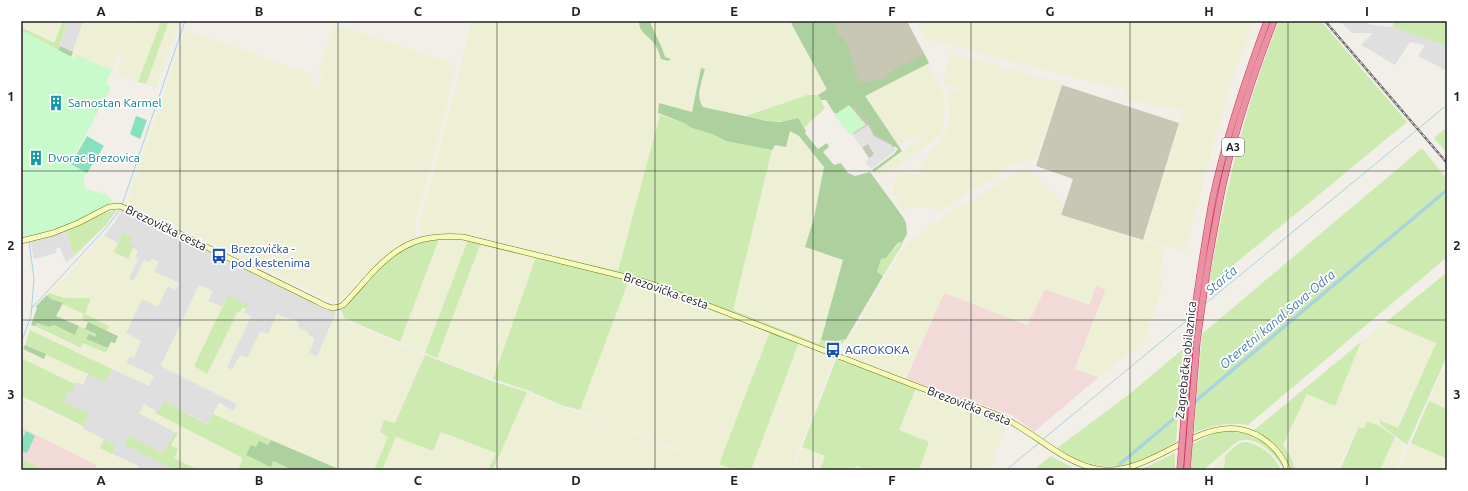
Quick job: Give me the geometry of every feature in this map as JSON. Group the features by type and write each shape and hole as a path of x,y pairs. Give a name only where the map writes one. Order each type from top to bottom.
{"highway":[{"name":"Zagrebačka obilaznica","path":"1187,470 1203,276 1213,197 1236,112 1267,21"},
{"name":"Zagrebačka obilaznica","path":"1180,470 1190,342 1203,276 1230,157 1274,21"}],"main road":[{"name":"Brezovička cesta","path":"26,240 64,229 109,207 121,206 333,308 338,308 343,305 373,272 397,250 410,243 435,237 451,236 472,239 654,285 917,386 995,414 1016,424 1067,458 1081,465 1098,469 1112,470 1132,466 1145,462 1208,432 1224,429 1236,429 1253,433 1269,444 1281,456 1288,470"}],"shaded area":[{"path":"21,21 63,21 54,43 21,27"},
{"path":"68,21 83,21 73,52 60,46"},
{"path":"83,21 117,21 129,26 131,21 161,21 138,82 116,74 123,55 119,52 112,70 78,55 76,59 71,57"},
{"path":"169,21 180,21 156,89 146,84"},
{"path":"472,21 639,21 644,34 650,39 657,49 661,59 665,57 664,51 657,36 653,32 650,21 791,21 827,90 818,95 807,95 746,116 703,107 700,103 701,68 692,113 658,113 660,115 618,271 472,236 454,234 425,236 420,233 420,222"},
{"path":"791,21 907,21 929,63 865,96 897,145 872,163 835,105"},
{"path":"917,21 1253,21 1220,120 1185,251 1144,240 1184,111 1128,100 1124,90 926,39"},
{"path":"1339,21 1369,21 1368,24 1392,27 1447,46 1447,65 1445,70 1418,56 1425,45 1410,42 1395,65 1361,45 1373,33 1352,33"},
{"path":"334,24 456,64 415,223 416,237 397,246 387,254 338,304 127,203 185,30 313,75 310,85 319,88 323,76 317,73"},
{"path":"950,53 998,65 998,68 1009,71 1010,69 1061,83 1035,160 1022,161 1008,166 996,177 980,187 970,189 955,202 941,210 938,211 920,206 901,210 896,201 901,201 901,199 894,196 893,189 898,176 902,172 923,176 923,173 917,171 927,158 928,153 937,145 948,129 950,108 946,89 960,93 961,91 945,84 943,80"},
{"path":"928,64 944,96 945,109 943,129 939,136 883,178 879,174 877,176 874,172 928,132 897,145 865,96"},
{"path":"1062,85 1179,123 1143,240 1061,215 1073,179 1036,166"},
{"path":"868,125 874,136 891,145 896,150 871,169 865,162 874,154 868,144 862,148 852,135"},
{"path":"790,131 799,136 824,167 814,218 805,246 843,260 820,344 732,310 772,150 774,145"},
{"path":"1024,169 1028,169 1062,201 1064,205 1061,215 1164,248 1160,274 1163,286 1144,341 1099,377 1075,369 1106,290 1096,286 1089,305 1045,289 1027,325 944,293 906,379 854,358 845,352 845,345 905,245 943,217"},
{"path":"125,204 329,305 336,313 317,357 308,353 308,335 297,327 299,323 277,314 268,335 261,331 247,358 232,370 227,367 251,316 244,313 228,295 222,307 208,301 199,285 161,366 237,404 234,411 219,403 208,424 164,401 158,412 139,413 175,432 163,453 128,436 124,444 173,469 172,470 137,470 138,466 112,454 116,446 82,428 89,414 64,402 69,390 76,382 83,384 88,374 105,382 112,369 148,385 154,376 126,363 130,356 133,357 126,333 142,299 168,286 179,283 154,272 150,263 144,260 133,282 129,279 138,259 135,257 138,251 133,248 123,234 118,243 104,236 115,222"},
{"path":"64,226 74,256 66,263 60,247 56,249 56,253 34,259 29,236 45,233"},
{"path":"104,236 118,243 114,252 127,259 133,248 138,251 135,257 138,259 129,279 134,281 144,260 149,263 152,259 159,262 154,272 179,283 176,290 168,286 158,307 142,299 126,333 141,341 134,358 130,356 126,363 154,376 149,386 30,330 31,325 80,348 83,343 106,353 111,342 118,336 107,331 109,325 82,320 88,322 85,329 56,316 63,303 84,314 91,298 65,298 49,293"},
{"path":"453,238 468,240 425,353 400,342 439,239"},
{"path":"481,243 536,257 493,379 437,358"},
{"path":"629,280 643,283 770,331 719,464 735,470 493,470 527,392 677,451 678,448 608,423 580,410"},
{"path":"199,285 213,291 208,301 222,307 194,366 207,373 238,311 243,307 246,309 244,313 251,316 227,367 232,370 240,355 247,358 261,331 268,334 277,314 299,323 298,327 309,333 308,335 315,339 309,352 317,357 336,313 344,320 425,355 395,423 384,420 388,437 374,470 341,470 213,414 219,403 234,411 237,404 161,366"},
{"path":"1096,286 1106,289 1075,369 1099,377 1034,432 1012,415 906,379 944,292 1027,325 1045,289 1089,305"},
{"path":"1386,322 1436,342 1397,428 1379,421 1380,426 1367,421 1364,428 1357,427 1338,470 1296,470 1283,445 1307,394 1335,406 1361,342"},
{"path":"799,342 835,356 791,470 751,470"},
{"path":"23,349 44,359 46,354 88,374 83,385 77,382 75,384 21,358"},
{"path":"1447,360 1447,409 1429,401"},
{"path":"916,388 1007,422 991,467 988,470 919,470 929,442 899,431"},
{"path":"21,399 104,439 100,448 138,466 137,470 107,470 21,427"},
{"path":"144,404 156,411 155,413 243,458 238,470 198,470 174,458 171,445 178,433 139,413"},
{"path":"21,427 97,465 94,470 45,470 21,458"},
{"path":"441,432 496,453 488,470 382,470 396,436 433,451"},
{"path":"1395,437 1403,445 1404,449 1395,470 1380,470"},
{"path":"1411,443 1447,459 1447,470 1399,470"},
{"path":"802,447 825,456 820,470 793,470"},
{"path":"1225,455 1224,470 1215,470 1215,463"}],"green space":[{"path":"63,21 68,21 58,50 21,30 21,27 54,43"},
{"path":"161,21 169,21 146,84 138,82"},
{"path":"639,21 650,21 665,57 671,59 668,61 661,59 654,43 641,30"},
{"path":"791,21 840,21 835,26 837,33 849,46 859,83 883,79 898,67 924,54 929,63 865,96 902,151 874,172 872,170 894,154 898,149 889,142 875,135 871,127 856,108 851,106 844,108 839,114 834,113 826,100 821,100 818,95 827,89"},
{"path":"1279,21 1321,21 1407,122 1208,286 1221,219 1246,118"},
{"path":"1394,21 1447,21 1447,46 1392,27"},
{"path":"21,30 75,59 77,55 112,70 106,83 111,88 71,162 86,171 83,181 86,189 106,194 114,202 89,216 63,227 46,233 21,237"},
{"path":"60,46 73,52 71,57 58,50"},
{"path":"701,68 705,69 699,94 703,107 767,121 780,122 798,118 806,131 805,133 818,149 827,143 829,147 823,152 834,165 841,163 848,173 855,176 870,172 903,217 906,223 907,234 902,242 898,243 886,258 881,259 877,272 883,276 846,339 835,341 821,340 843,260 805,247 814,218 824,167 799,136 790,131 786,147 775,145 772,150 726,141 658,113 659,103 692,112"},
{"path":"807,95 818,95 825,108 804,128 797,118 783,121 772,121 746,116"},
{"path":"849,105 866,125 850,135 834,115"},
{"path":"660,115 684,123 692,128 712,134 726,141 772,150 733,310 819,344 821,340 835,341 846,339 839,347 829,349 650,281 473,237 618,271"},
{"path":"136,116 147,120 140,139 130,134"},
{"path":"1447,127 1447,154 1434,138"},
{"path":"87,136 104,146 87,173 71,164"},
{"path":"1422,148 1447,179 1447,257 1248,425 1221,425 1194,433 1202,334"},
{"path":"117,210 106,225 74,256 66,231"},
{"path":"123,233 132,238 129,243 134,246 128,259 114,252"},
{"path":"907,234 883,276 877,272 881,259 886,258"},
{"path":"439,239 400,342 344,318 341,311 373,275 389,260 411,245"},
{"path":"468,240 481,243 437,358 425,353"},
{"path":"536,257 629,280 580,410 564,406 529,391 493,379"},
{"path":"1447,272 1447,356 1407,445 1381,425 1379,420 1398,428 1436,343 1386,322"},
{"path":"49,293 65,298 91,298 85,314 109,326 107,331 82,320 84,314 51,299 47,295"},
{"path":"47,295 51,299 63,303 56,316 79,326 75,335 54,325 49,327 37,323 35,326 31,325 37,308 36,306"},
{"path":"228,295 248,305 246,309 243,307 240,312 238,311 207,374 194,366"},
{"path":"88,322 118,336 115,343 111,342 108,348 86,339 89,334 95,337 96,334 85,329"},
{"path":"37,323 49,327 54,325 75,335 79,326 96,334 95,337 89,335 86,339 108,348 106,353 83,343 81,348 35,326"},
{"path":"30,330 112,369 105,382 25,345"},
{"path":"770,331 799,342 751,470 735,470 719,464"},
{"path":"1361,342 1335,406 1307,394 1283,445 1296,470 1291,470 1288,463 1276,447 1253,431"},
{"path":"25,345 46,354 44,359 23,349"},
{"path":"1183,349 1176,442 1145,458 1117,466 1103,466 1089,463 1057,448 1127,396"},
{"path":"425,355 492,381 527,392 493,470 488,470 496,453 441,432 433,451 396,437 382,470 374,470 388,437 380,432 384,420 395,423"},
{"path":"837,357 916,388 899,430 929,442 919,470 868,470 856,466 854,470 820,470 825,456 802,447"},
{"path":"21,358 75,384 72,392 69,391 64,402 90,414 83,426 21,396"},
{"path":"164,401 207,424 213,414 271,440 268,445 271,466 273,461 292,470 238,470 243,458 155,413 156,411 158,412"},
{"path":"1429,401 1447,409 1447,459 1411,443"},
{"path":"1367,421 1380,426 1395,437 1380,470 1340,470 1358,428 1364,428"},
{"path":"26,431 35,436 27,453 21,451 21,442"},
{"path":"1223,431 1253,436 1261,440 1275,452 1286,470 1284,470 1271,452 1264,447 1251,440 1244,440 1237,442 1203,470 1191,470 1192,444"},
{"path":"175,432 178,433 171,445 178,449 174,458 198,470 172,470 124,444 128,435 163,453"},
{"path":"104,439 116,446 112,454 100,448"},
{"path":"271,440 341,470 292,470 273,461 271,467 246,455 251,445 256,447 259,441 268,445"},
{"path":"1243,442 1255,444 1266,451 1275,460 1281,470 1224,470 1225,455 1238,444"},
{"path":"1175,453 1175,470 1140,470"},
{"path":"1051,456 1077,470 1034,470"},
{"path":"21,458 45,470 21,470"}],"pier":[{"path":"1408,115 1447,161 1447,165 1406,117"}],"waterway":[{"path":"122,205 185,21"},
{"name":"Starča","path":"1205,304 1447,105"},
{"name":"Oteretni kanal Sava-Odra","path":"1192,404 1447,190"},
{"path":"31,309 107,227 121,208"},
{"path":"21,238 28,237"},
{"path":"21,343 31,316 34,278 29,242"},
{"name":"Starča","path":"1042,440 1191,317"},
{"name":"Oteretni kanal Sava-Odra","path":"1120,464 1184,410"},
{"name":"Starča","path":"1006,470 1040,442"}],"railway":[{"path":"1325,21 1447,163"}],"place":[{"name":"Samostan Karmel","path":"56,103"},
{"name":"Dvorac Brezovica","path":"36,158"},
{"name":"Brezovička - pod kestenima","path":"219,256"},
{"name":"AGROKOKA","path":"833,350"}]}
